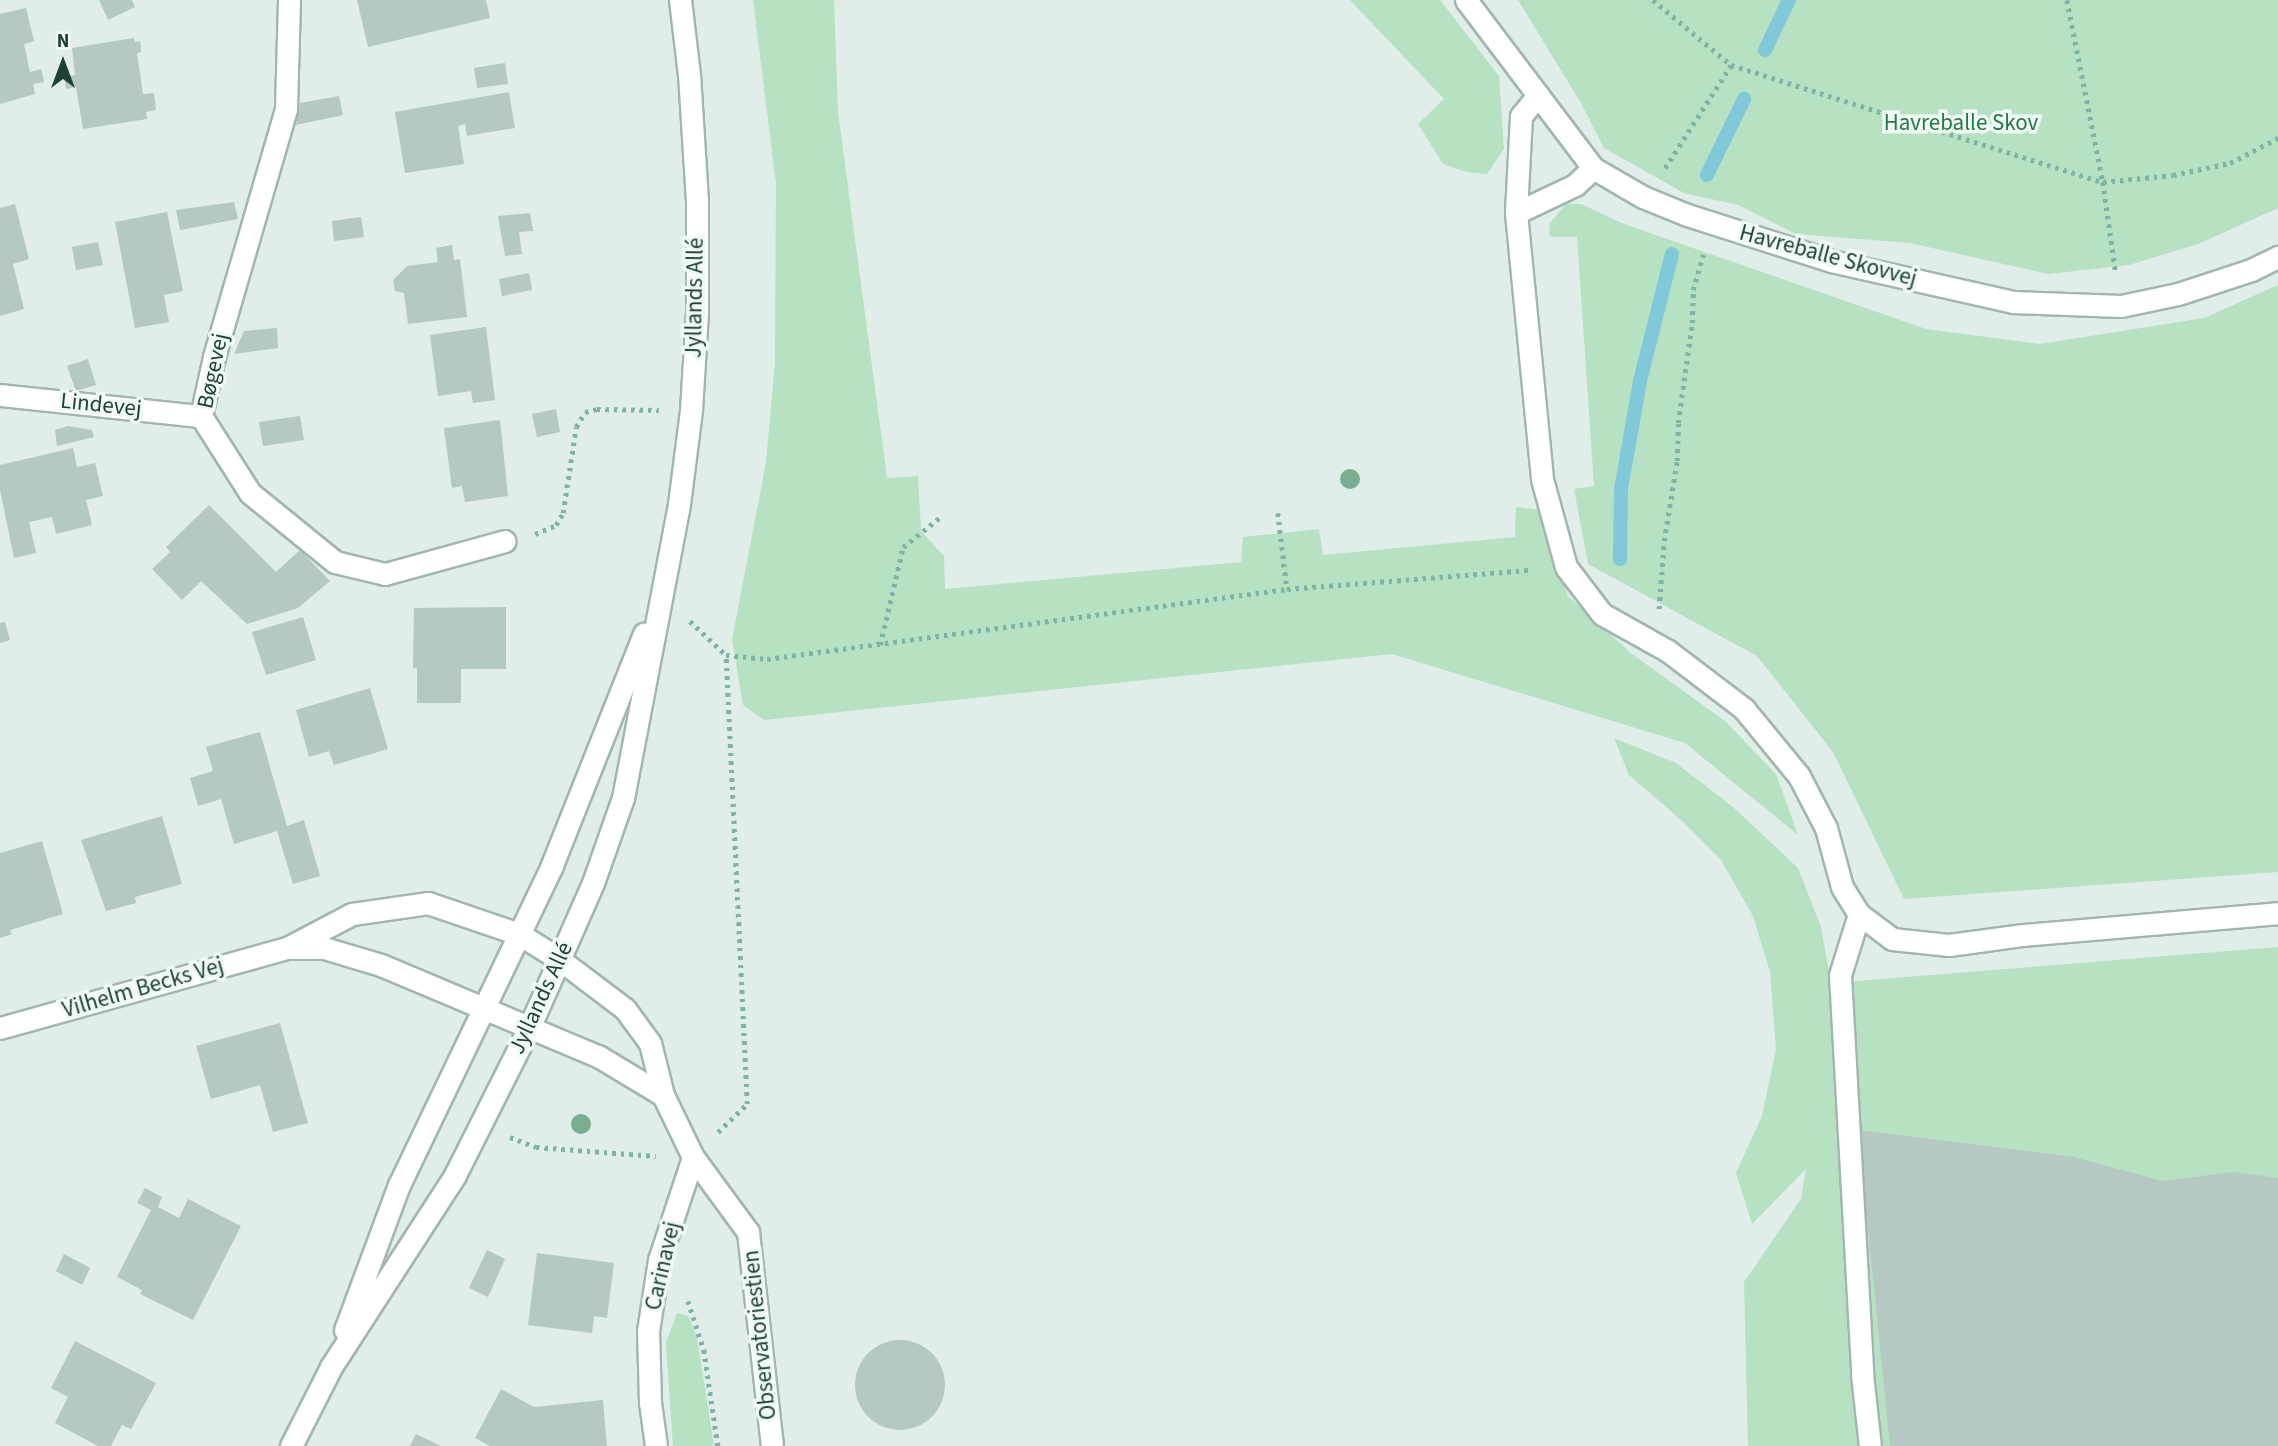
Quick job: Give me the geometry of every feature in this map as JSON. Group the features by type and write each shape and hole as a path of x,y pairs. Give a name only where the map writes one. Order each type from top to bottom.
{"street":[{"name":"Bøgevej","path":"289,0 286,109 214,357 201,416 250,493 335,562 385,575 505,541"},
{"name":"Jyllands Allé","path":"291,1446 331,1367 455,1175 529,1028 593,883 623,798 679,504 691,410 696,312 696,201 689,75 680,0"},
{"name":"Havreballe Skovvej","path":"1466,0 1593,168 1643,197 1831,261 2012,302 2121,306 2178,294 2251,270 2278,257"},
{"path":"1538,95 1521,116 1516,213 1542,480 1566,567 1602,614 1654,644 1744,709 1799,776 1826,828 1842,887 1859,914 1892,939 1949,945 2024,935 2278,913"},
{"path":"1516,213 1575,186 1593,168"},
{"name":"Lindevej","path":"0,396 201,416"},
{"name":"Jyllands Allé","path":"331,1367 398,1185 552,865 581,785 661,593"},
{"name":"Vilhelm Becks Vej","path":"0,1028 287,948 352,915 428,903 519,934 559,959"},
{"path":"1859,914 1840,975 1862,1374 1870,1446"},
{"name":"Vilhelm Becks Vej","path":"287,948 324,948 349,954 529,1028"},
{"path":"559,959 625,1009 650,1043 663,1095 693,1157"},
{"path":"529,1028 598,1056 663,1095"},
{"name":"Carinavej","path":"656,1446 650,1402 648,1331 659,1261 693,1157"},
{"name":"Observatoriestien","path":"693,1157 748,1232 772,1446"}],"path":[{"path":"1653,0 1731,65 2103,183 2173,175 2230,163 2278,138"},
{"path":"2067,0 2103,183 2121,306"},
{"path":"1643,197 1678,150 1731,65"},
{"path":"1654,644 1664,541 1677,461 1693,290 1713,223"},
{"path":"505,541 544,532 556,525 563,513 576,427 585,412 597,409 691,410"},
{"path":"1278,513 1287,589"},
{"path":"880,645 903,547 942,516"},
{"path":"661,593 726,655 767,659 1287,589 1566,567"},
{"path":"479,1126 536,1147 625,1156 693,1157 747,1104 726,655"},
{"path":"659,1261 692,1307 704,1350 718,1446"}],"green space":[{"path":"753,0 834,0 838,112 887,478 918,476 921,531 944,556 945,589 1241,562 1243,537 1319,529 1323,555 1515,537 1516,507 1539,510 1568,596 1632,654 1725,721 1776,774 1798,835 1685,743 1392,654 764,720 743,705 732,640 766,462 775,361 776,184"},
{"path":"1350,0 1440,0 1499,76 1504,149 1487,174 1466,172 1443,164 1418,124 1444,99"},
{"name":"Havreballe Skov","path":"1518,0 2278,0 2278,208 2198,244 2129,265 2048,274 1910,243 1796,234 1738,205 1684,193 1604,148 1581,103"},
{"path":"1566,204 1581,204 1624,224 1926,329 2040,344 2204,318 2278,285 2278,872 1904,899 1833,752 1757,656 1588,564 1574,489 1594,486 1577,237 1551,237 1549,234 1550,223"},
{"path":"1614,738 1676,763 1733,807 1798,868 1821,927 1831,983 2278,947 2278,1446 1748,1446 1744,1282 1801,1199 1806,1169 1752,1224 1736,1173 1762,1116 1776,1049 1770,972 1753,916 1721,860 1680,819 1629,775"},
{"path":"677,1313 688,1316 697,1337 714,1446 673,1446 666,1343"}],"building":[{"path":"99,0 132,0 135,7 108,20"},
{"path":"357,0 486,0 490,18 368,47"},
{"path":"26,8 34,41 24,44 30,72 41,69 44,82 33,84 35,94 0,104 0,14"},
{"path":"134,38 135,42 140,41 141,52 137,53 143,94 154,93 156,110 146,112 147,119 83,129 76,87 66,89 64,77 75,75 72,48"},
{"path":"505,63 508,84 477,88 474,68"},
{"path":"509,92 515,128 467,136 465,124 458,126 464,164 405,173 395,112"},
{"path":"339,96 343,115 296,125 300,103"},
{"path":"234,202 238,219 180,230 176,210"},
{"path":"15,204 29,259 13,264 24,309 0,316 0,208"},
{"path":"167,212 183,291 164,295 169,322 135,328 115,222"},
{"path":"530,213 533,231 519,232 522,254 505,256 498,216"},
{"path":"361,217 364,237 334,241 332,221"},
{"path":"98,242 103,265 76,270 72,247"},
{"path":"452,245 454,260 460,259 467,317 408,324 404,293 395,291 393,280 407,266 438,262 436,248"},
{"path":"529,273 532,290 502,296 499,279"},
{"path":"486,327 495,400 473,403 471,391 438,396 430,335"},
{"path":"277,328 278,348 234,354 244,331"},
{"path":"88,359 96,385 76,391 67,366"},
{"path":"556,409 560,432 537,437 532,414"},
{"path":"300,416 304,440 263,446 259,422"},
{"path":"500,420 508,496 465,502 462,486 452,488 444,428"},
{"path":"68,426 92,430 94,437 57,446 55,430"},
{"path":"73,448 77,467 95,463 103,496 86,500 92,525 56,534 52,517 29,522 36,553 14,558 0,490 0,465"},
{"path":"209,505 276,572 300,550 330,581 298,608 247,624 201,581 182,600 152,569 170,552 166,547"},
{"path":"506,607 506,669 461,669 461,703 417,703 417,668 413,668 414,608"},
{"path":"303,617 316,660 266,675 252,632"},
{"path":"5,622 10,640 0,643 0,623"},
{"path":"370,688 388,749 334,765 329,751 309,757 296,710"},
{"path":"260,732 287,826 304,820 320,876 293,884 277,831 234,844 221,799 198,806 190,778 213,771 206,747"},
{"path":"162,816 182,884 135,897 136,903 106,911 81,840"},
{"path":"42,841 63,914 10,930 12,934 0,938 0,853"},
{"path":"280,1023 308,1123 273,1132 260,1085 211,1099 196,1046"},
{"path":"1858,1130 2074,1157 2162,1181 2233,1172 2278,1178 2278,1446 1890,1446"},
{"path":"145,1188 162,1197 158,1207 179,1218 188,1199 241,1226 193,1320 140,1294 142,1290 117,1277 151,1210 137,1203"},
{"path":"487,1250 505,1259 488,1297 469,1288"},
{"path":"537,1253 614,1263 607,1318 594,1316 592,1333 528,1325"},
{"path":"64,1254 90,1268 82,1285 56,1271"},
{"path":"900,1340 917,1343 932,1353 942,1368 945,1385 942,1402 932,1417 917,1427 900,1430 883,1427 868,1417 858,1402 855,1385 858,1368 868,1353 883,1343"},
{"path":"75,1341 156,1383 131,1429 122,1425 111,1446 98,1446 55,1423 68,1397 51,1388"},
{"path":"501,1389 534,1407 603,1400 607,1446 490,1446 475,1438"},
{"path":"416,1434 441,1446 410,1446"}],"waterway":[{"path":"1765,50 1789,0"},
{"path":"1707,175 1744,99"},
{"path":"1620,559 1621,489 1640,381 1672,254"}]}
